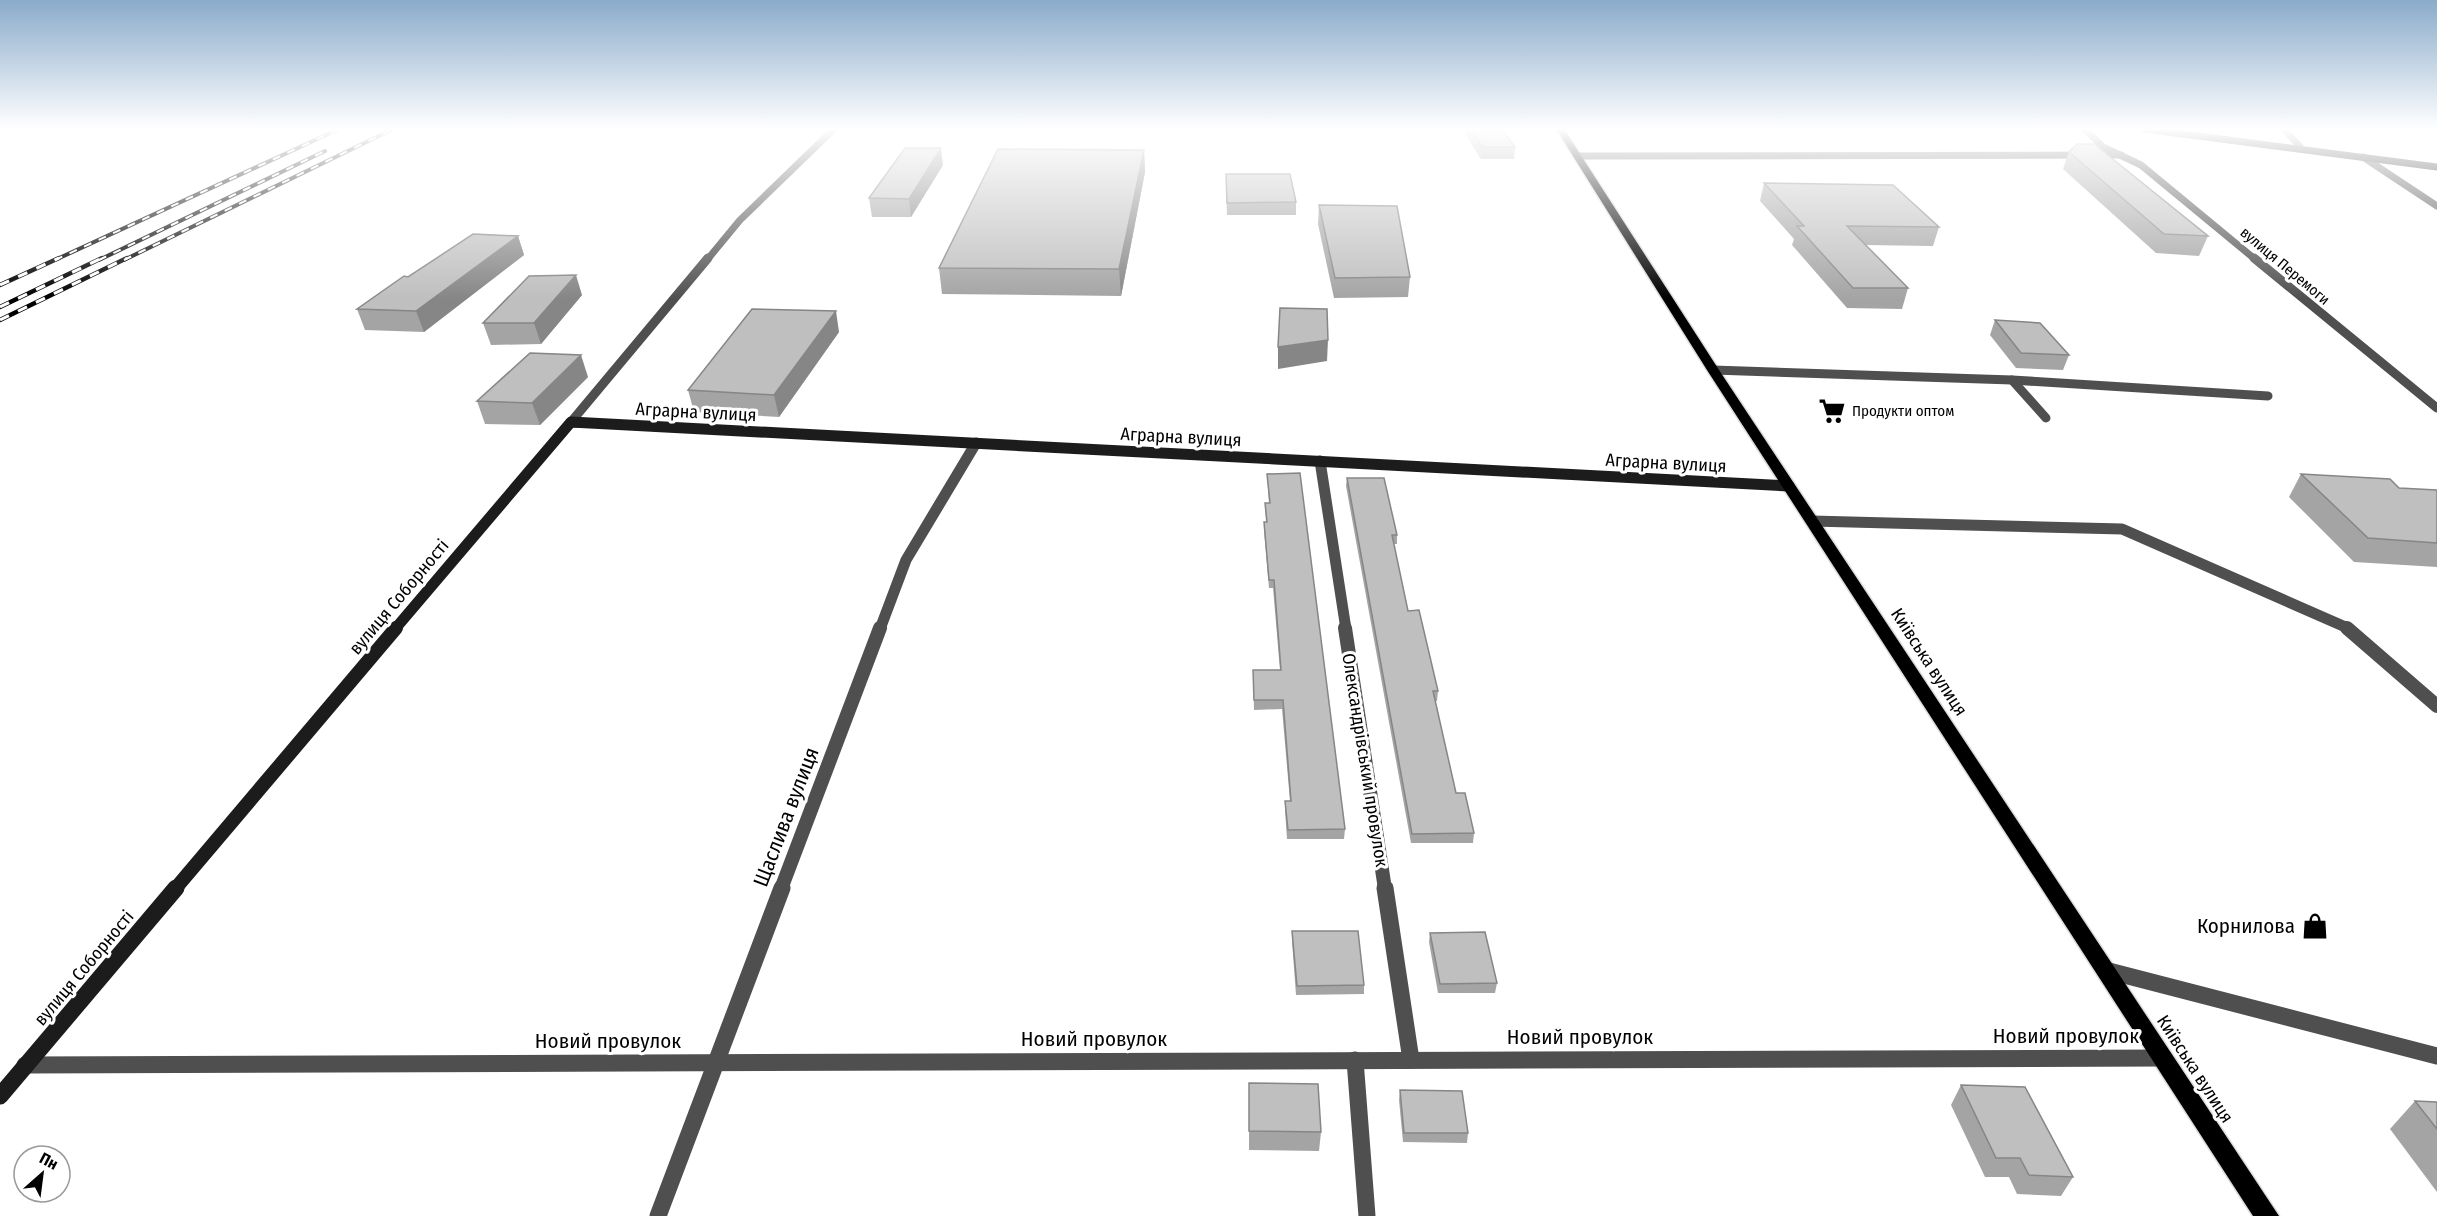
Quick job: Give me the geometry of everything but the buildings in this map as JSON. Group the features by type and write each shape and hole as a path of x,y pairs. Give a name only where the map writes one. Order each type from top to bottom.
{"main road":[{"name":"Київська вулиця","path":"1597,186 1713,370 2267,1216"}],"street":[{"name":"вулиця Соборності","path":"0,1096 740,220 775,186"},
{"name":"вулиця Перемоги","path":"2166,186 2437,408"},
{"path":"2406,186 2437,206"},
{"path":"1713,370 2012,380 2268,396"},
{"path":"2012,380 2046,418"},
{"name":"Аграрна вулиця","path":"571,422 1789,486"},
{"name":"Щаслива вулиця","path":"657,1216 906,560 976,443"},
{"name":"Олександрівський провулок","path":"1320,461 1411,1060"},
{"path":"1812,521 2122,529 2349,629 2437,706"},
{"path":"2105,970 2437,1056"},
{"name":"Новий провулок","path":"25,1065 2164,1058"},
{"path":"1354,1060 1367,1216"}],"railway":[{"path":"55,260 216,186"},
{"path":"99,260 253,186"},
{"path":"124,260 276,186"},
{"path":"0,285 59,258"},
{"path":"0,307 102,258"},
{"path":"0,320 127,258"}],"place":[{"name":"Продукти оптом","path":"1832,411"},
{"name":"Корнилова","path":"2315,926"}]}
